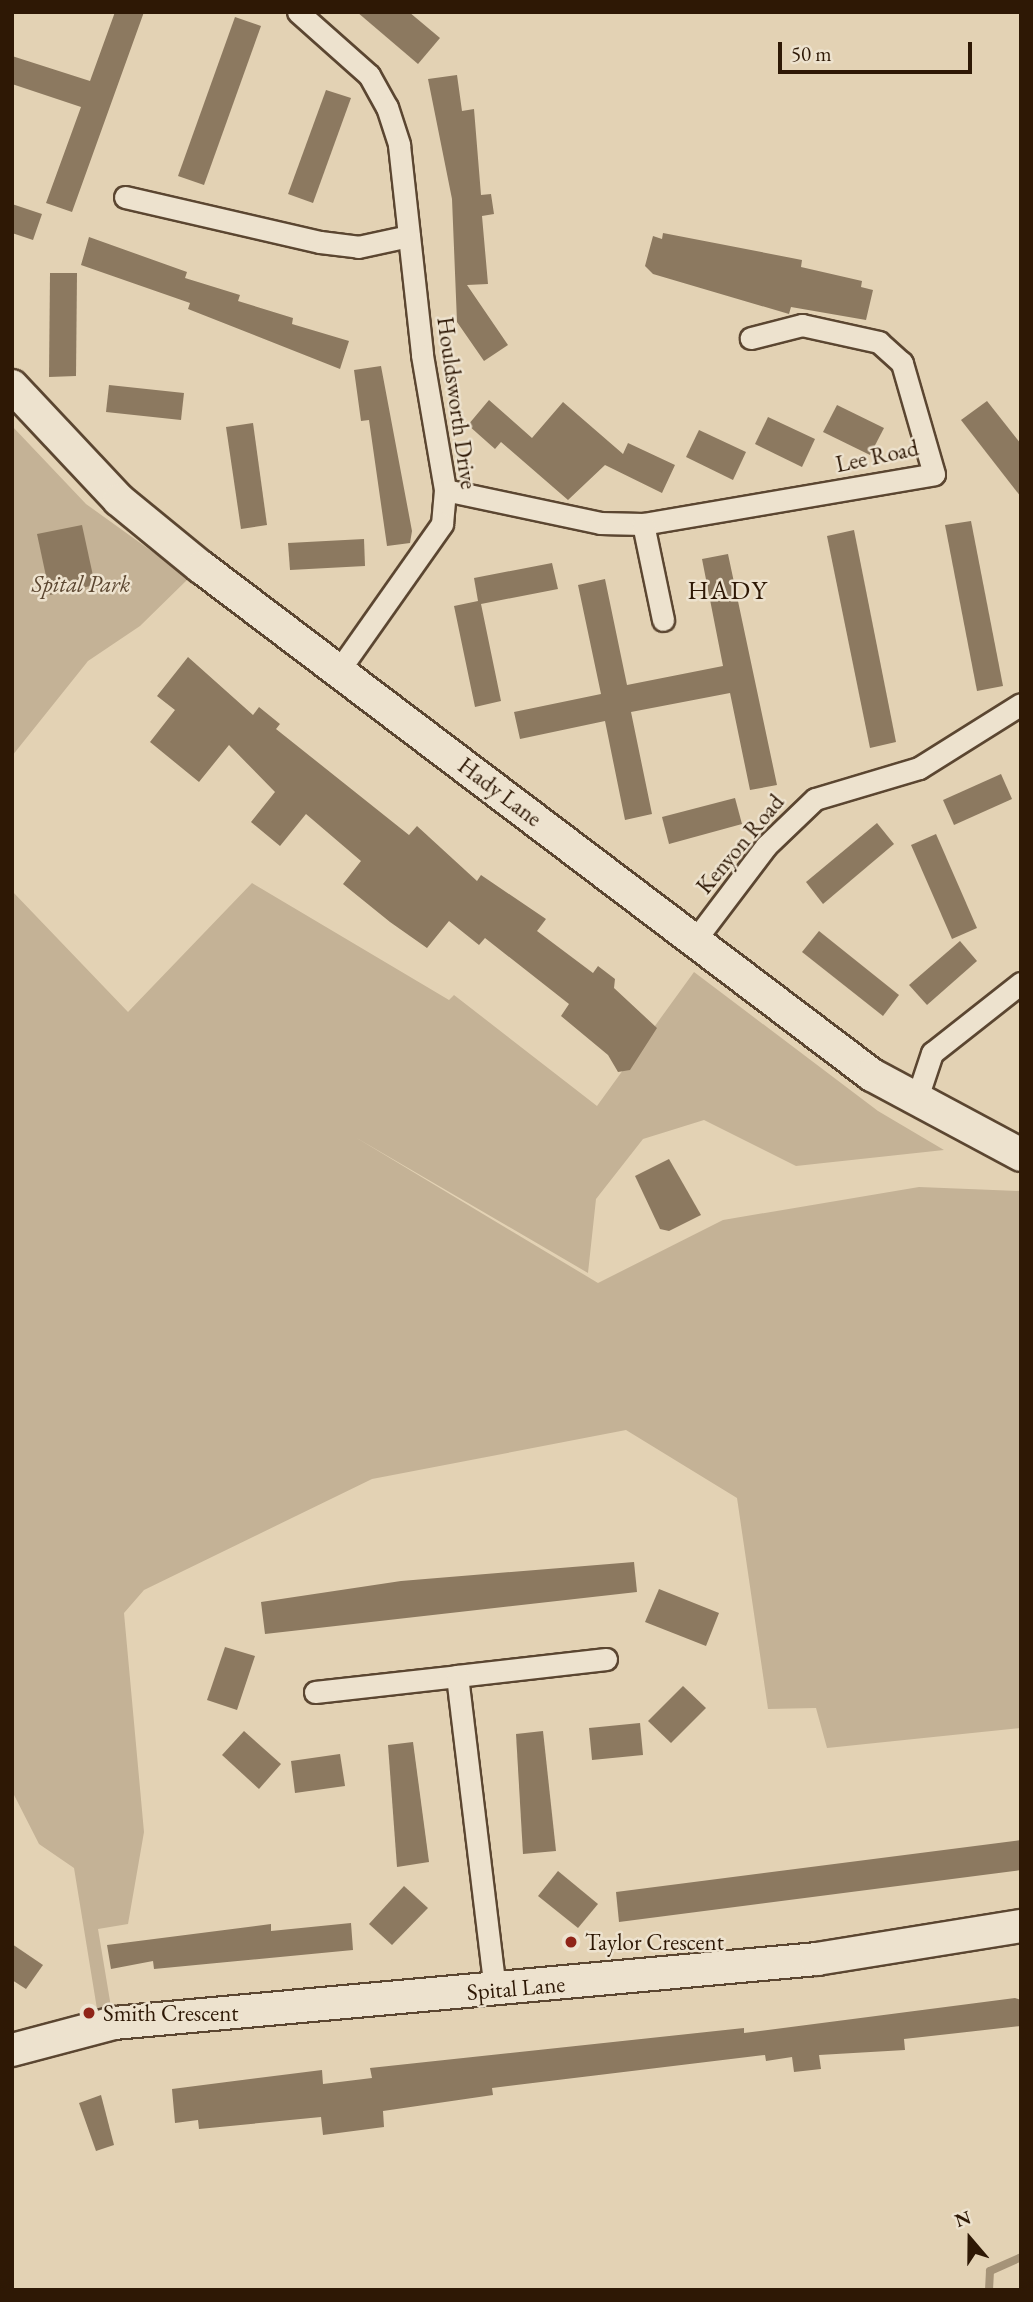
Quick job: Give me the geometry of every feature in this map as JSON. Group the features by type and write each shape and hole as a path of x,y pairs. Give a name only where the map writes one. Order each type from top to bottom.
{"street":[{"name":"Houldsworth Drive","path":"298,12 369,75 387,107 445,491 442,524 339,670"},
{"path":"125,197 320,242 358,247 408,236"},
{"name":"Lee Road","path":"445,491 600,523 643,524 934,474 902,363 879,342 802,325 751,338"},
{"name":"Hady Lane","path":"12,387 119,500 339,670 695,940 916,1101 1021,1155"},
{"path":"643,524 663,620"},
{"name":"Kenyon Road","path":"695,940 766,846 815,799 919,768 1021,704"},
{"path":"916,1101 932,1053 1021,982"},
{"path":"315,1692 606,1659"},
{"path":"457,1676 495,1990"},
{"name":"Spital Lane","path":"12,2050 114,2023 817,1959 1021,1926"}],"green space":[{"name":"Spital Park","path":"12,426 86,504 189,578 140,626 88,661 12,756"},
{"path":"252,883 449,1000 454,995 597,1106 694,972 878,1111 944,1150 796,1166 704,1120 643,1139 596,1199 588,1273 355,1137 598,1283 723,1220 919,1187 1021,1191 1021,1728 827,1748 816,1708 768,1709 737,1498 626,1430 372,1479 144,1590 124,1613 144,1832 128,1924 98,1929 111,2007 97,2009 74,1868 39,1844 12,1791 12,891 128,1012"}],"building":[{"path":"115,12 144,12 72,212 46,203 81,107 12,84 12,56 90,81"},
{"path":"357,12 409,12 440,38 418,64"},
{"path":"235,17 261,26 204,185 178,176"},
{"path":"457,75 462,111 474,109 481,195 491,194 494,214 482,216 488,284 467,285 508,345 484,361 457,322 452,199 428,79"},
{"path":"326,90 351,98 313,203 288,194"},
{"path":"12,204 42,214 33,240 12,233"},
{"path":"663,233 802,260 801,267 862,281 861,287 873,290 866,320 791,307 789,314 653,274 645,266 653,236 662,239"},
{"path":"89,237 187,272 185,278 240,295 238,301 293,318 292,324 349,341 340,369 188,309 190,303 81,265"},
{"path":"50,273 77,273 76,376 49,377"},
{"path":"381,366 412,531 410,543 387,546 369,420 361,421 354,370"},
{"path":"109,385 184,393 181,420 106,412"},
{"path":"489,400 532,438 563,402 623,454 628,443 675,465 662,493 605,465 568,500 501,442 495,449 468,425"},
{"path":"987,401 1021,444 1021,497 961,420"},
{"path":"837,405 884,428 870,455 823,432"},
{"path":"768,417 815,439 802,467 755,444"},
{"path":"253,423 267,525 241,529 226,427"},
{"path":"699,430 746,452 733,480 686,457"},
{"path":"971,521 1003,686 977,691 945,525"},
{"path":"82,525 95,585 50,595 37,534"},
{"path":"854,530 896,742 870,748 827,536"},
{"path":"364,539 365,566 290,570 288,543"},
{"path":"728,554 777,785 750,790 730,693 631,712 652,814 625,820 605,721 520,739 514,712 601,694 578,585 605,579 627,685 723,666 702,559"},
{"path":"552,563 558,589 481,604 501,701 475,707 454,606 478,601 474,578"},
{"path":"188,657 253,715 259,707 280,724 276,729 409,835 417,826 477,881 481,875 546,919 537,931 593,973 598,966 615,979 614,988 657,1028 630,1070 618,1072 608,1055 561,1016 569,1004 485,938 479,945 449,921 427,948 390,922 343,884 361,861 306,814 280,846 251,822 275,792 229,745 199,782 150,742 175,710 157,696"},
{"path":"1001,774 1012,799 954,825 943,800"},
{"path":"735,798 742,824 669,844 662,817"},
{"path":"877,823 894,844 823,904 806,882"},
{"path":"936,834 977,928 952,939 911,845"},
{"path":"819,931 899,995 883,1016 802,952"},
{"path":"960,941 977,961 927,1005 909,985"},
{"path":"669,1159 701,1215 669,1231 660,1229 635,1176"},
{"path":"634,1562 637,1592 265,1634 261,1602 401,1581"},
{"path":"659,1589 719,1613 706,1646 645,1622"},
{"path":"225,1647 255,1656 237,1710 207,1700"},
{"path":"683,1686 706,1708 671,1743 648,1721"},
{"path":"640,1723 643,1755 592,1760 589,1728"},
{"path":"244,1731 281,1764 259,1789 222,1755"},
{"path":"543,1731 556,1851 523,1854 516,1734"},
{"path":"413,1742 429,1862 397,1867 388,1745"},
{"path":"340,1754 345,1786 295,1793 291,1761"},
{"path":"1021,1840 1021,1870 619,1922 616,1892"},
{"path":"558,1871 598,1904 578,1928 538,1896"},
{"path":"404,1886 428,1908 392,1945 369,1924"},
{"path":"351,1923 353,1950 154,1969 153,1961 111,1969 107,1945 271,1924 271,1931"},
{"path":"12,1944 43,1965 26,1989 12,1980"},
{"path":"1015,1998 1021,2000 1021,2026 904,2039 905,2050 819,2055 821,2069 794,2072 792,2057 766,2061 765,2055 492,2088 493,2095 383,2111 384,2127 323,2135 321,2117 199,2129 198,2120 175,2123 172,2089 322,2070 323,2084 372,2078 370,2068 744,2028 744,2033"},
{"path":"101,2095 114,2145 96,2151 79,2103"}],"waterway":[{"path":"989,2290 990,2271 1021,2257"}],"place":[{"name":"Taylor Crescent","path":"571,1942"},
{"name":"Smith Crescent","path":"89,2013"}],"district":[{"name":"HADY","path":"728,591"}]}
